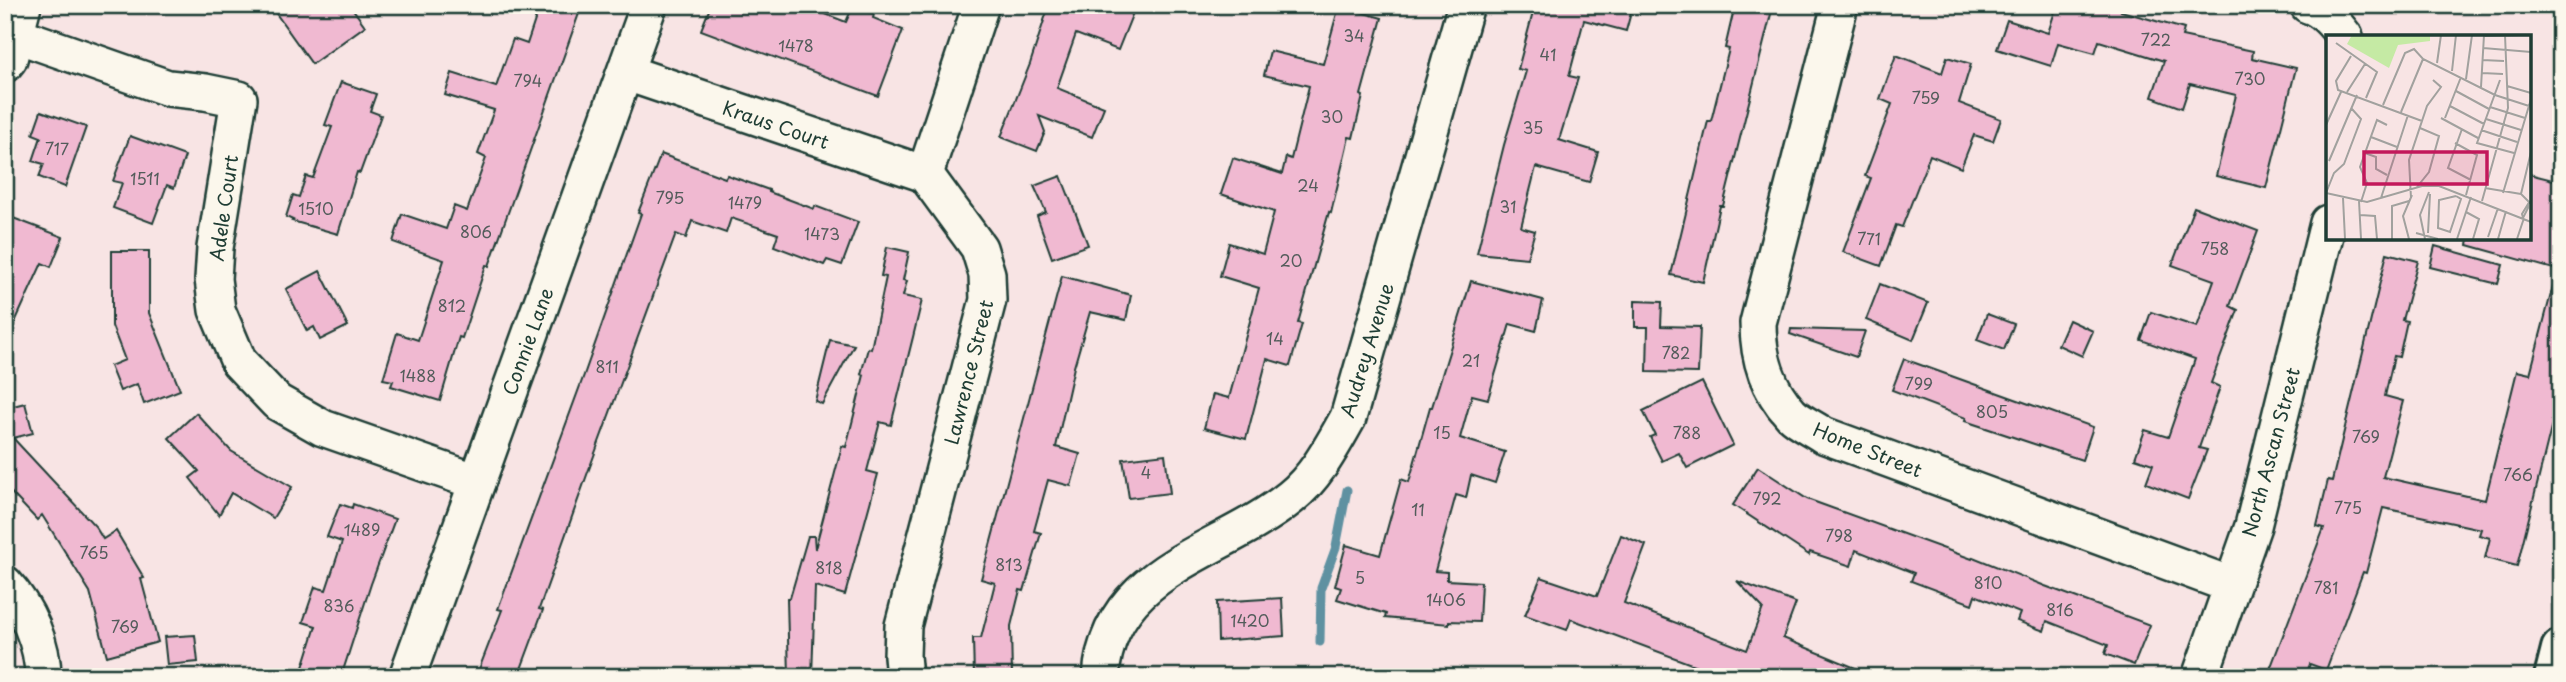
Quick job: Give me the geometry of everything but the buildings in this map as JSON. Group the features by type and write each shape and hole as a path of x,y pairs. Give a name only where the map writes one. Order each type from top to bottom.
{"main road":[{"path":"2554,677 2561,649"}],"street":[{"name":"Connie Lane","path":"407,677 649,5"},
{"path":"925,174 981,5"},
{"name":"Audrey Avenue","path":"1101,677 1105,651 1113,629 1124,609 1140,590 1162,574 1250,526 1293,496 1325,459 1348,418 1466,5"},
{"name":"Home Street","path":"1840,5 1758,323 1758,349 1766,377 1792,415 1824,435 2231,585"},
{"path":"2308,5 2335,23 2344,35"},
{"name":"Adele Court","path":"14,34 168,88 239,99 215,248 213,279 217,310 239,362 277,402 323,428 477,482"},
{"name":"Kraus Court","path":"626,73 925,174"},
{"name":"Lawrence Street","path":"904,677 901,656 903,626 988,300 987,274 979,248 925,174"},
{"name":"North Ascan Street","path":"2200,677 2253,526 2326,231"},
{"path":"5,584 37,636 43,662 43,677"}],"waterway":[{"path":"1320,642 1321,588 1336,547 1347,490"}]}
